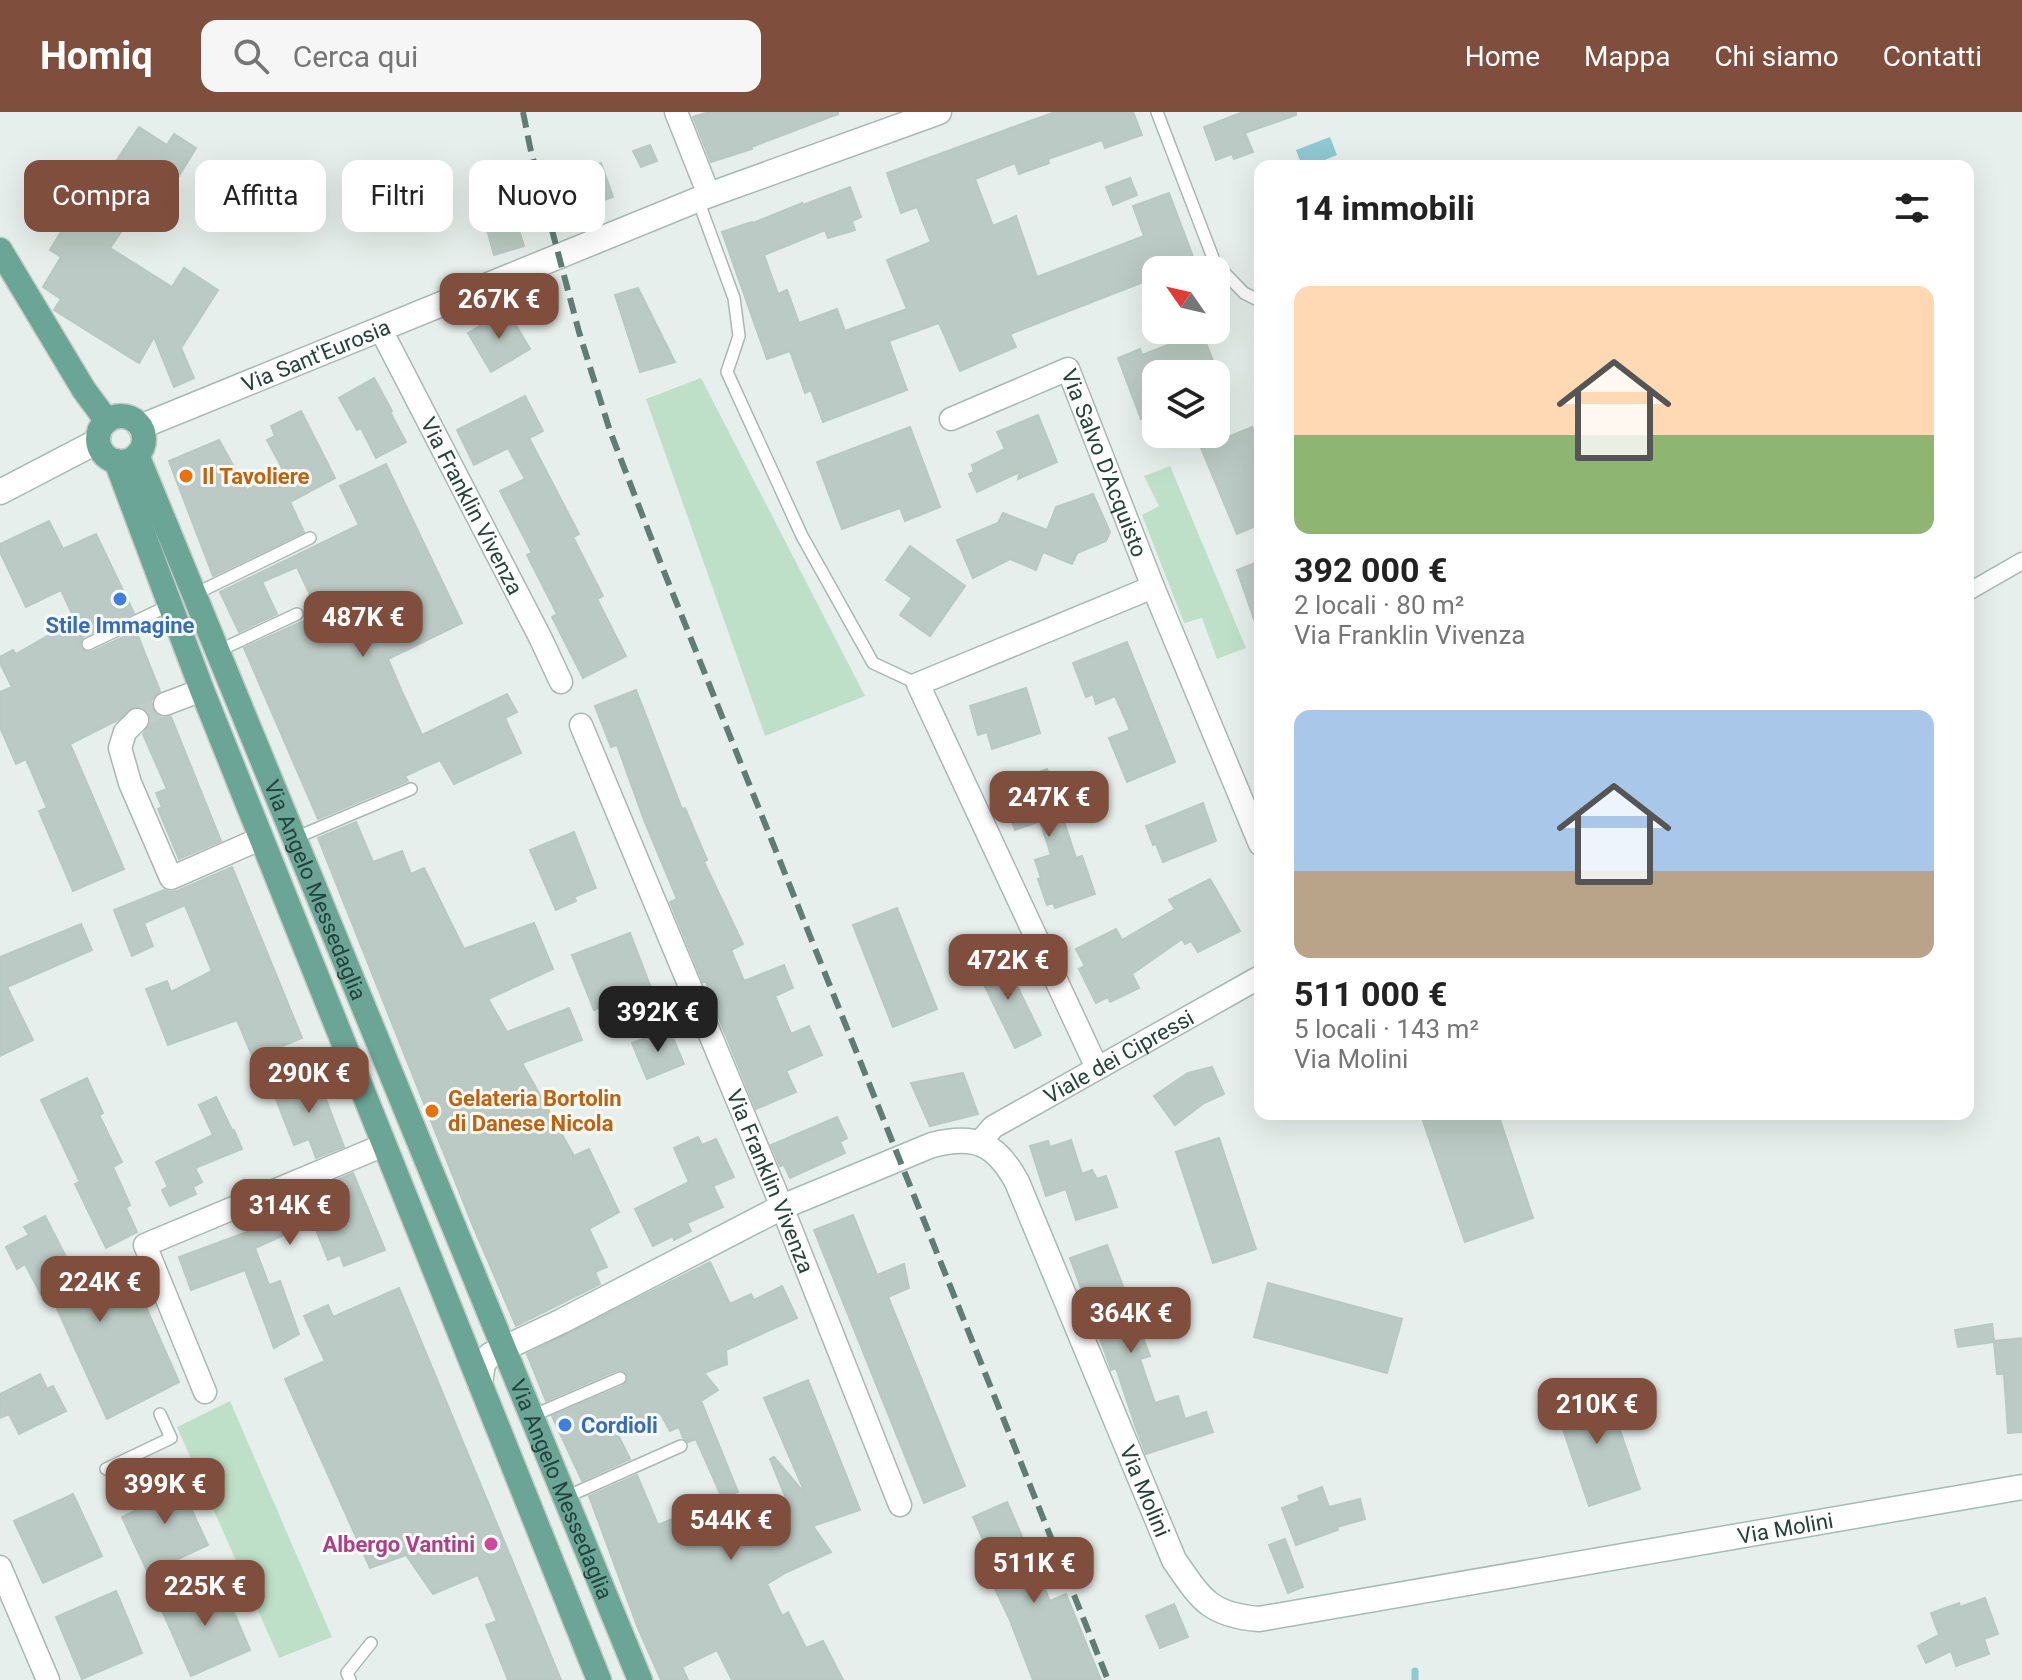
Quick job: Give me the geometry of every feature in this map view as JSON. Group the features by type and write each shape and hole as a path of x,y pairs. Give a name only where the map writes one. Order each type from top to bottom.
{"main road":[{"name":"Via Sant'Eurosia","path":"140,427 558,255 939,112"},
{"path":"0,250 84,390 102,431 104,454 127,458 143,441 140,427 129,417 121,416 102,431 0,492"},
{"name":"Via Angelo Messedaglia","path":"127,458 195,594 295,838 400,1138 480,1383 599,1680"},
{"name":"Via Angelo Messedaglia","path":"127,458 170,605 262,838 400,1138 504,1347 640,1680"},
{"path":"480,1383 483,1364 504,1347 562,1321 782,1207 932,1145 949,1141 980,1142"},
{"name":"Via Molini","path":"980,1142 995,1151 1017,1182 1174,1560 1208,1605 1224,1614 1259,1619 2022,1487"}],"street":[{"path":"676,112 704,198"},
{"name":"Via Franklin Vivenza","path":"381,330 561,682"},
{"name":"Via Salvo D'Acquisto","path":"951,419 1068,369 1153,587 1254,830"},
{"path":"1974,589 2022,561"},
{"name":"Via Salvo D'Acquisto","path":"918,684 1153,587"},
{"path":"918,684 1097,1068"},
{"path":"165,704 202,690"},
{"name":"Via Angelo Messedaglia","path":"137,720 125,732 120,748 130,783 171,878 262,838"},
{"name":"Via Franklin Vivenza","path":"581,725 782,1207 900,1505"},
{"name":"Viale dei Cipressi","path":"980,1142 993,1127 1254,980"},
{"path":"205,1392 145,1245 400,1138"},
{"path":"0,1567 48,1680"}],"lane":[{"path":"1157,112 1215,263 1244,293 1254,298"},
{"path":"704,198 734,298 739,336 727,372 802,536 873,663 918,684"},
{"path":"195,594 310,538"},
{"path":"88,644 170,605"},
{"path":"218,651 297,614"},
{"path":"295,838 411,789"},
{"path":"532,1416 620,1378"},
{"path":"106,1469 171,1438 160,1414"},
{"path":"566,1497 681,1446"},
{"path":"350,1680 347,1673 371,1643"}],"green space":[{"path":"701,378 865,696 765,736 646,399"},
{"path":"1170,466 1246,648 1217,659 1202,618 1184,623 1142,515 1159,506 1144,476"},
{"path":"230,1401 332,1637 279,1658 177,1427"}],"water":[{"path":"1330,137 1337,155 1325,160 1300,160 1296,150"}],"building":[{"path":"709,112 838,114 711,162 693,117"},
{"path":"1055,112 1133,112 1142,135 1105,148 1102,140 1048,159 1049,163 1019,174 1015,163 975,179 993,226 1016,216 1037,277 1144,236 1133,206 1169,193 1193,256 1142,256 1142,282 1010,334 1016,347 960,371 939,323 889,341 907,390 823,422 811,390 805,393 790,351 767,359 722,232 850,187 861,217 852,221 855,230 828,238 825,230 764,255 778,294 787,290 799,323 837,309 845,331 907,309 887,260 931,242 917,207 901,213 887,173"},
{"path":"1243,112 1296,112 1296,115 1245,133 1253,152 1234,159 1232,154 1216,160 1204,127"},
{"path":"139,127 167,145 174,134 196,148 179,176 179,160 117,160"},
{"path":"650,145 657,161 641,167 633,151"},
{"path":"605,174 613,197 605,200"},
{"path":"1130,178 1137,195 1113,205 1106,187"},
{"path":"61,232 121,232 110,248 172,287 184,268 218,290 181,348 194,378 174,387 154,337 139,363 54,310 61,299 43,287 61,257 50,250"},
{"path":"488,232 519,232 524,246 494,255"},
{"path":"638,288 675,362 640,372 615,295"},
{"path":"507,310 530,349 491,372 468,333"},
{"path":"1171,344 1206,344 1213,360 1142,360 1141,419 1118,358 1140,349 1142,355"},
{"path":"374,378 406,442 376,458 361,428 357,430 339,398"},
{"path":"525,396 543,431 529,438 579,534 573,537 603,596 597,599 626,656 583,678 552,617 557,614 527,555 532,553 500,491 525,479 508,448 474,465 457,430"},
{"path":"301,411 335,478 290,502 304,532 213,576 169,461 219,440 247,490 283,470 267,440 275,436 271,426"},
{"path":"1038,415 1057,462 1018,479 1020,472 977,492 969,474 974,472 972,465 1005,449 997,432"},
{"path":"910,427 940,507 905,521 900,508 842,529 817,462"},
{"path":"1252,427 1254,527 1237,534 1201,448 1230,448 1230,436"},
{"path":"386,464 462,623 388,659 422,735 507,694 517,712 505,718 521,753 454,784 440,760 405,776 408,781 318,819 244,648 319,614 297,567 262,582 277,614 239,632 220,592 359,525 340,486"},
{"path":"1093,494 1110,532 1106,541 1077,553 1072,564 1043,552 1036,570 1010,559 973,578 957,540 998,523 1003,513 1047,530 1056,507"},
{"path":"49,521 63,549 96,534 134,613 84,636 80,647 91,652 136,631 160,691 151,701 152,710 162,718 171,717 221,841 179,859 158,809 162,807 156,793 167,789 143,734 150,724 150,716 141,707 133,707 118,720 70,744 124,869 73,891 39,811 47,808 26,759 16,764 0,727 0,692 12,687 0,657 13,650 16,654 75,620 61,590 26,607 0,552 0,544"},
{"path":"910,546 965,586 930,636 900,615 912,598 886,580"},
{"path":"1254,563 1254,619 1237,570"},
{"path":"1127,642 1175,762 1127,782 1109,738 1130,730 1115,696 1096,704 1093,694 1086,697 1073,663"},
{"path":"1026,688 1040,733 992,749 987,732 978,735 970,706"},
{"path":"636,690 682,809 685,808 707,860 704,862 743,944 731,950 744,981 784,965 793,988 775,996 791,1034 809,1026 822,1055 786,1071 796,1092 756,1109 706,982 703,982 670,902 677,899 617,745 611,747 595,706"},
{"path":"1047,769 1076,858 1082,856 1095,894 1055,908 1053,903 1047,905 1038,879 1041,878 1035,860 1051,855 1040,821 1015,830 1000,786"},
{"path":"1203,803 1216,841 1163,862 1146,826"},
{"path":"356,822 373,862 402,851 411,874 424,868 464,949 534,923 553,969 488,999 507,1032 569,1008 582,1040 522,1063 574,1156 589,1149 619,1212 589,1229 607,1267 595,1272 600,1284 516,1326 318,838"},
{"path":"574,832 596,888 574,897 576,901 556,910 530,850"},
{"path":"232,867 302,1038 253,1058 237,1020 168,1045 146,989 167,981 171,992 212,971 185,905 144,923 153,946 132,956 114,910 164,890 177,891"},
{"path":"1210,879 1240,931 1198,952 1191,941 1185,944 1182,939 1132,974 1139,988 1110,1002 1108,997 1096,1003 1079,969 1085,966 1076,949 1116,929 1122,940 1175,909 1169,900"},
{"path":"897,908 937,1009 893,1027 853,925"},
{"path":"81,924 92,950 7,987 33,1040 0,1056 0,957"},
{"path":"630,933 651,988 594,1010 572,955"},
{"path":"1002,955 1041,1035 1015,1048 976,968"},
{"path":"669,1029 684,1064 647,1079 632,1043"},
{"path":"1212,1067 1224,1094 1204,1103 1175,1125 1154,1096 1188,1073"},
{"path":"315,1071 344,1147 316,1158 309,1139 294,1145 276,1099 284,1096 280,1085"},
{"path":"963,1073 978,1114 930,1126 911,1083"},
{"path":"87,1078 103,1113 99,1115 122,1162 113,1167 130,1205 126,1208 137,1232 106,1248 75,1184 80,1182 41,1100"},
{"path":"216,1097 242,1149 195,1168 202,1182 193,1187 196,1194 170,1206 162,1190 168,1187 156,1162 213,1135 199,1105"},
{"path":"837,1117 847,1138 840,1142 845,1153 790,1178 784,1165 780,1166 771,1145"},
{"path":"1500,1120 1533,1218 1465,1242 1423,1121"},
{"path":"698,1137 702,1145 716,1139 734,1177 713,1186 723,1207 687,1223 691,1231 653,1246 635,1209 689,1182 674,1148"},
{"path":"1219,1138 1256,1249 1213,1263 1176,1152"},
{"path":"1071,1140 1082,1174 1092,1170 1097,1179 1106,1176 1117,1207 1076,1220 1066,1189 1046,1196 1030,1146 1048,1141 1050,1147"},
{"path":"353,1173 385,1250 344,1266 340,1255 328,1260 313,1222 255,1248 269,1285 280,1281 299,1334 274,1348 245,1270 191,1290 179,1257 247,1232 243,1222"},
{"path":"853,1215 877,1275 904,1264 909,1288 888,1297 965,1486 924,1503 814,1230"},
{"path":"45,1216 85,1294 130,1271 179,1382 107,1419 49,1291 41,1295 25,1264 17,1269 6,1247 29,1235 24,1227"},
{"path":"1107,1245 1150,1356 1140,1359 1155,1403 1178,1396 1185,1419 1206,1412 1213,1432 1146,1454 1116,1368 1111,1370 1070,1258"},
{"path":"710,1262 730,1304 751,1294 754,1300 782,1286 797,1318 726,1350 727,1364 704,1373 718,1390 701,1401 738,1492 722,1498 696,1439 688,1442 679,1427 670,1431 660,1413 618,1435 630,1459 582,1481 552,1416 623,1386 628,1380 627,1374 617,1370 546,1401 527,1354"},
{"path":"1268,1283 1402,1319 1387,1373 1254,1337"},
{"path":"399,1288 561,1680 508,1680 486,1625 497,1621 478,1575 433,1594 406,1555 370,1568 285,1379 325,1361 304,1316 328,1305 333,1317"},
{"path":"1992,1324 1994,1341 2022,1338 2022,1432 2008,1433 2004,1374 1997,1374 1994,1342 1958,1347 1955,1330"},
{"path":"40,1374 47,1389 53,1386 66,1411 19,1434 9,1414 0,1418 0,1394"},
{"path":"808,1380 860,1510 813,1526 831,1552 767,1584 782,1616 788,1612 806,1648 823,1641 843,1680 732,1680 717,1650 682,1667 688,1680 661,1680 638,1628 589,1496 637,1475 658,1525 713,1502 728,1542 791,1511 770,1459 774,1457 806,1495 764,1398"},
{"path":"1605,1386 1640,1489 1589,1506 1554,1403"},
{"path":"176,1476 208,1545 148,1573 122,1517 147,1505 141,1493"},
{"path":"1322,1487 1329,1507 1360,1499 1365,1519 1296,1545 1282,1508 1300,1501 1298,1496"},
{"path":"73,1494 102,1556 43,1583 14,1521"},
{"path":"1007,1502 1050,1601 1066,1594 1101,1680 1033,1680 995,1589 1003,1586 973,1517"},
{"path":"1285,1539 1303,1587 1288,1593 1269,1545"},
{"path":"220,1580 250,1650 191,1676 160,1606"},
{"path":"116,1591 142,1653 82,1679 56,1617"},
{"path":"1985,1598 1998,1634 1984,1639 1989,1654 1956,1666 1951,1651 1926,1663 1918,1646 1939,1635 1931,1613"},
{"path":"1174,1604 1188,1637 1160,1648 1146,1616"}],"waterway":[{"path":"1415,1671 1415,1680"}],"tunnel":[{"path":"137,720 165,704"}],"railway":[{"path":"523,112 579,332 610,431 1108,1680"}],"place":[{"name":"Il Tavoliere","path":"186,476"},
{"name":"Stile Immagine","path":"120,599"},
{"name":"Gelateria Bortolin di Danese Nicola","path":"432,1111"},
{"name":"Cordioli","path":"565,1425"},
{"name":"Albergo Vantini","path":"491,1544"}]}
